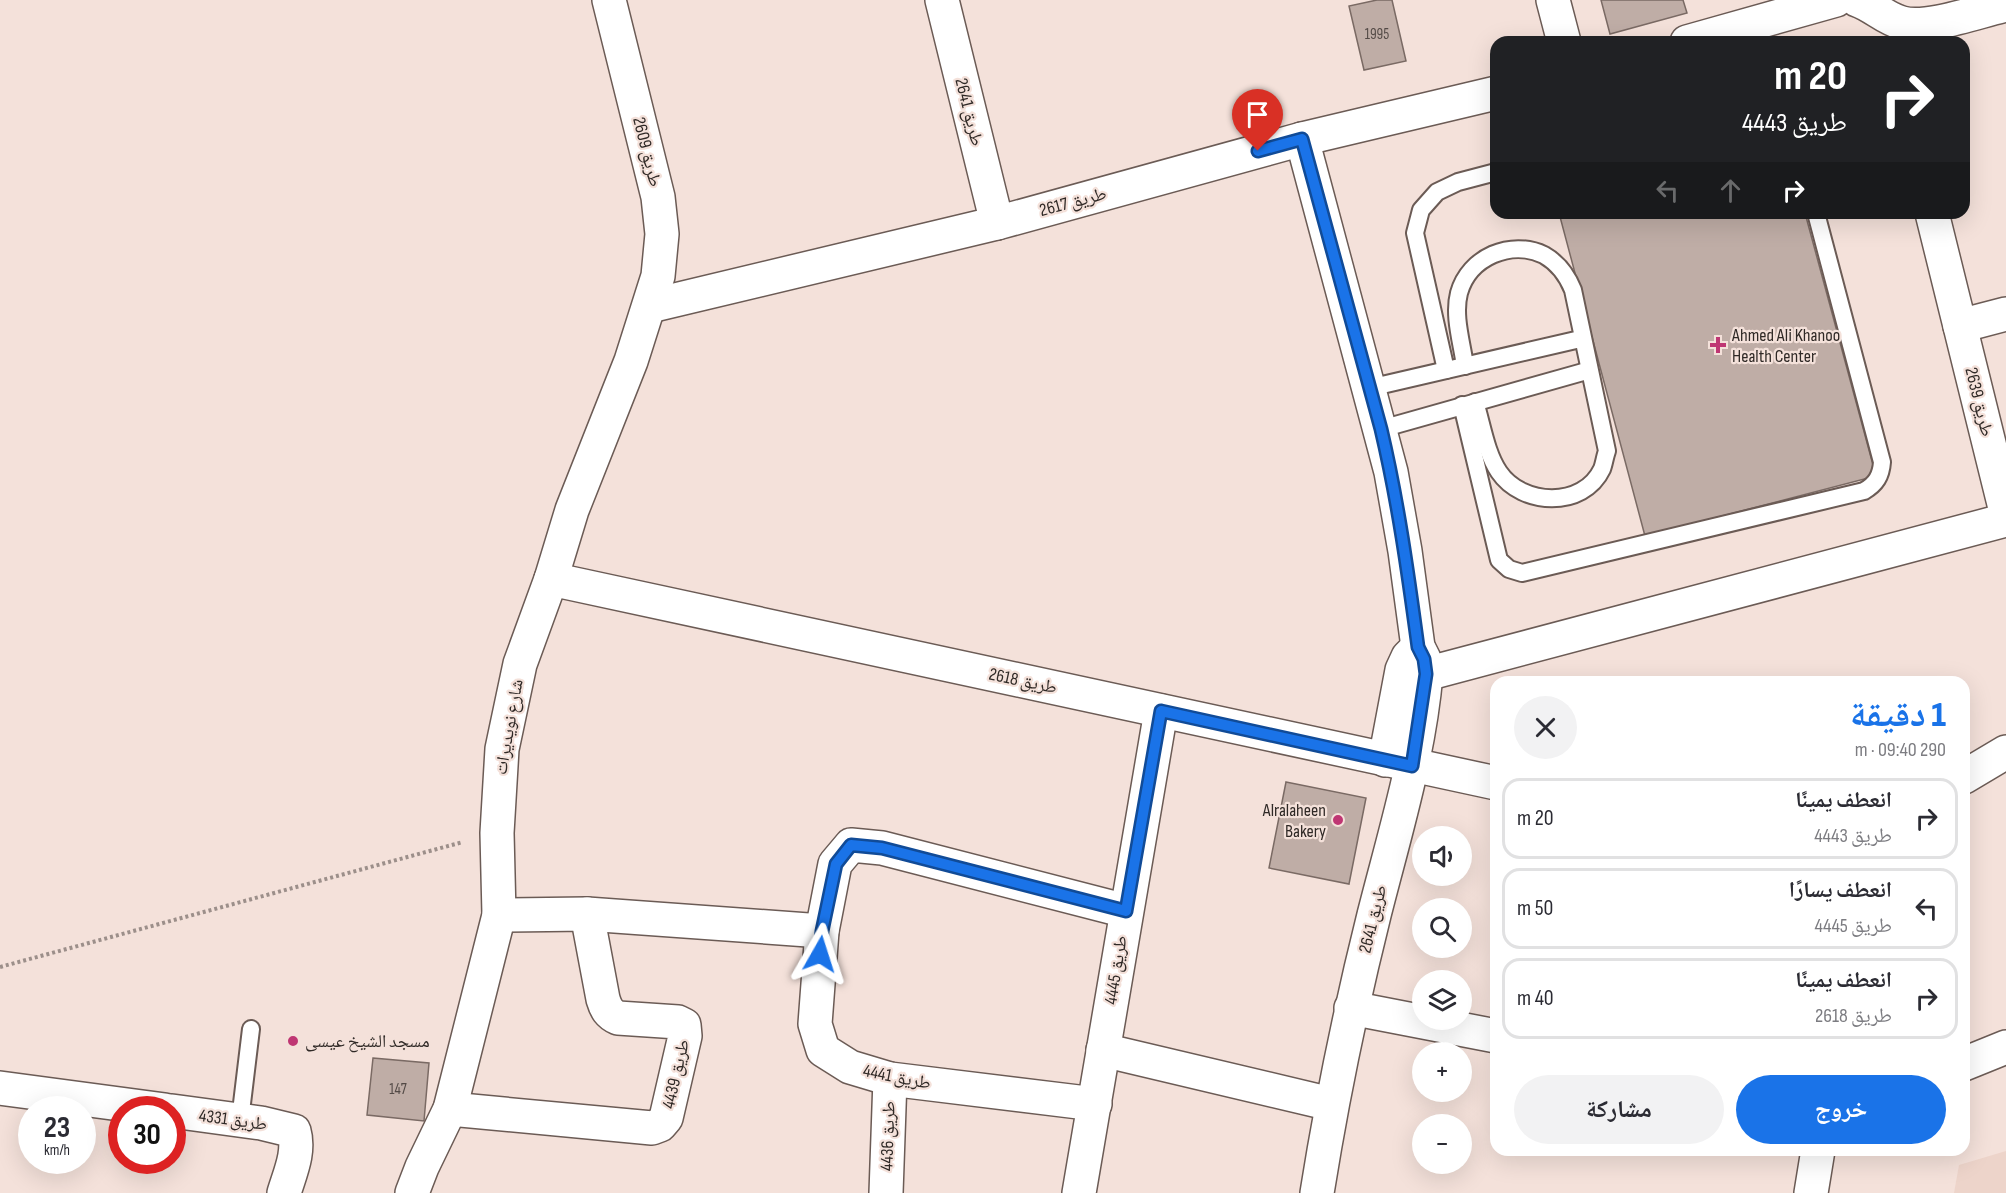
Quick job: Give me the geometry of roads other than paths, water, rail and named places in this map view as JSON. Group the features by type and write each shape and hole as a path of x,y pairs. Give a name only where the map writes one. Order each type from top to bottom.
{"street":[{"name":"طريق 2609","path":"609,0 658,197 662,234 657,276 650,306"},
{"name":"طريق 2641","path":"942,0 997,223"},
{"path":"1553,0 1562,36"},
{"path":"1708,36 1836,0"},
{"path":"1877,19 1924,25 2006,5"},
{"name":"طريق 2617","path":"650,306 997,223 1302,139 1490,94"},
{"path":"1302,139 1391,472 1422,660 2006,520"},
{"name":"طريق 2639","path":"1933,219 2006,512"},
{"name":"شارع نويديرات","path":"412,1193 450,1109 499,915 497,833 502,749 520,664 551,579 572,510 631,361 650,306"},
{"path":"1960,326 2006,314"},
{"name":"طريق 2618","path":"551,579 1490,782"},
{"name":"طريق 2641","path":"1317,1193 1331,1104 1399,763 1402,670 1408,657 1422,660"},
{"name":"طريق 4445","path":"1079,1193 1161,711"},
{"path":"1970,773 2006,752"},
{"name":"طريق 4441","path":"1095,1104 890,1079 850,1067 823,1050 815,1024 822,931 836,864 851,845 882,848 1126,911"},
{"path":"499,915 587,914 822,931"},
{"name":"طريق 4439","path":"450,1109 652,1128 660,1125 666,1119 685,1036 684,1025 678,1022 618,1018 605,1008 587,914"},
{"path":"1351,1008 1490,1035"},
{"path":"1970,1062 2006,1047"},
{"path":"1103,1050 1331,1104"},
{"name":"طريق 4436","path":"886,1193 890,1079"},
{"path":"0,1088 108,1102"},
{"name":"طريق 4331","path":"186,1113 282,1127 294,1131 296,1152 284,1193"},
{"path":"1810,1193 1817,1156"}],"lane":[{"path":"1446,370 1415,233 1421,210 1437,192 1458,182 1490,174"},
{"path":"1468,404 1499,560 1509,569 1522,573 1864,491 1878,478 1882,462 1818,219"},
{"path":"1465,366 1457,306 1459,292 1466,278 1486,257 1500,251 1530,250 1545,256 1562,270 1573,290 1606,451 1601,469 1592,481 1567,497 1552,499 1523,492 1500,474 1468,404"},
{"path":"1369,388 1576,340"},
{"path":"1381,429 1583,372"},
{"path":"240,1120 251,1029"}],"place":[{"name":"Ahmed Ali Khanoo Health Center","path":"1718,345"},
{"name":"Alralaheen Bakery","path":"1338,820"},
{"name":"مسجد الشيخ عيسى","path":"293,1041"}]}
